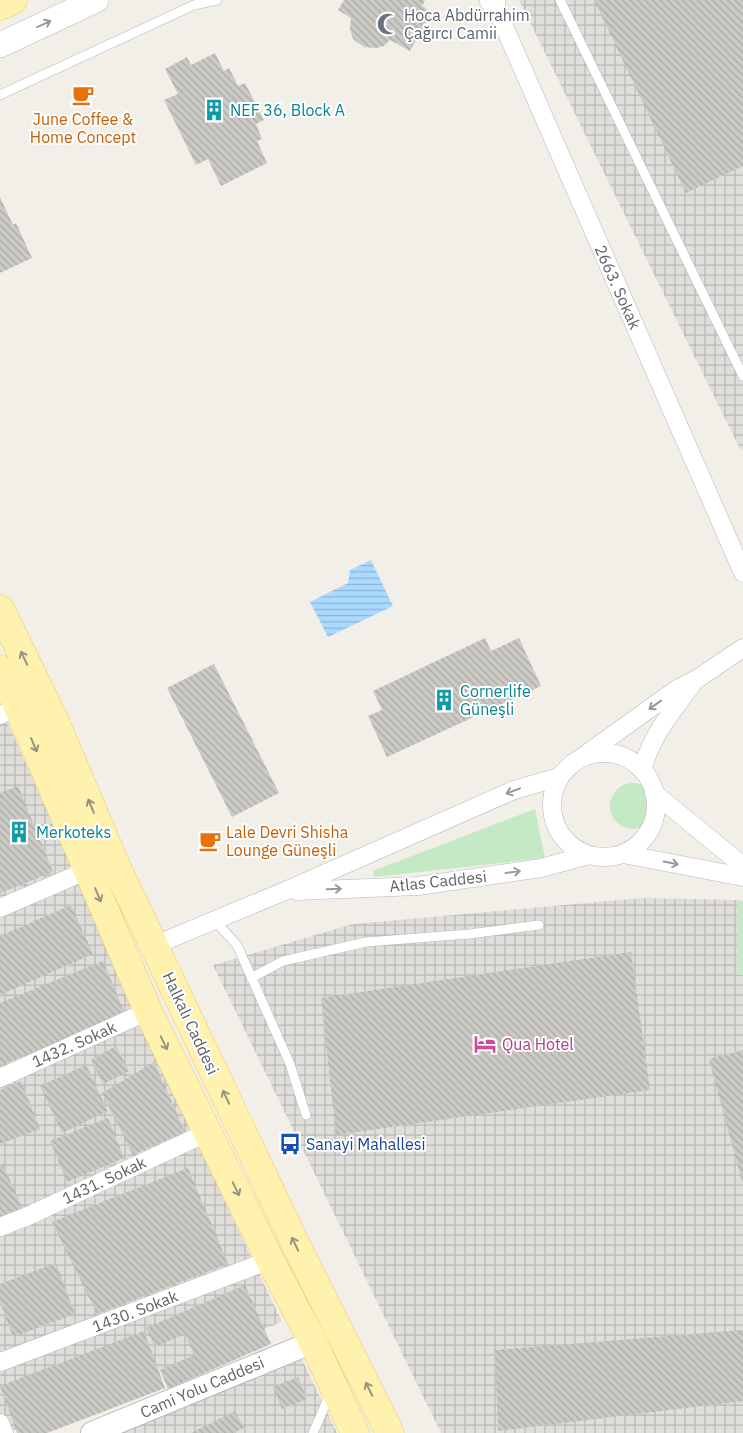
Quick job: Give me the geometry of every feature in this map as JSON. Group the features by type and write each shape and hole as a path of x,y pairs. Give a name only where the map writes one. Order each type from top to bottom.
{"main road":[{"path":"0,6 13,0"},
{"path":"0,45 96,0"},
{"name":"Halkalı Caddesi","path":"0,609 52,715 117,868 296,1246 390,1433"},
{"name":"Halkalı Caddesi","path":"0,669 9,711 88,870 148,1011 334,1386 355,1433"}],"street":[{"name":"2663. Sokak","path":"492,0 743,573"},
{"path":"743,648 697,679 677,689 568,766 560,776 553,791 551,807 554,823 562,837 574,848 589,855 606,857 623,854 743,877"},
{"path":"642,770 647,752 659,728 697,679"},
{"path":"580,758 596,753 613,754 629,760 642,770 650,781 656,808 653,822 646,835 636,846 623,854"},
{"name":"Atlas Caddesi","path":"155,946 285,892 514,790 560,776"},
{"path":"654,793 743,866"},
{"name":"Atlas Caddesi","path":"285,892 418,886 541,868 589,855"},
{"path":"0,908 88,870"},
{"name":"1432. Sokak","path":"0,1078 148,1011"},
{"name":"1431. Sokak","path":"0,1227 28,1216 208,1132"},
{"name":"1430. Sokak","path":"0,1362 270,1260"},
{"name":"Cami Yolu Caddesi","path":"92,1433 312,1342"},
{"path":"0,1422 4,1433"}],"lane":[{"path":"0,95 194,5 218,0"},
{"path":"560,0 743,376"},
{"path":"216,920 237,945 290,1064 306,1116"},
{"path":"251,978 283,961 366,942 469,934 539,924"},
{"path":"313,1433 334,1386"}],"shaded area":[{"path":"519,0 743,0 743,449 741,451"},
{"path":"0,705 149,1042 282,1322 7,1433 0,1433"},
{"path":"643,898 737,900 737,974 743,975 743,1433 441,1433 213,965 353,924"},
{"path":"300,1355 337,1433 112,1433"}],"green space":[{"path":"633,783 646,787 652,793 656,806 652,819 646,825 633,829 620,825 614,819 610,806 614,793 620,787"},
{"path":"535,809 545,858 374,877 373,871"},
{"path":"737,900 743,901 743,975 737,974"}],"water":[{"path":"371,560 393,606 328,637 310,602 348,583 350,570"}],"building":[{"name":"Hoca Abdürrahim Çağırcı Camii","path":"344,0 425,0 422,6 432,12 410,51 390,40 384,46 376,48 364,47 353,39 350,29 351,18 338,10"},
{"path":"594,0 743,0 743,166 686,193"},
{"name":"NEF 36, Block A","path":"215,53 224,71 229,68 238,86 245,83 264,120 256,124 262,139 257,141 267,163 221,186 208,159 196,165 164,100 178,94 165,69 187,57 191,65"},
{"path":"0,197 13,225 16,223 32,258 0,273"},
{"name":"Cornerlife Güneşli","path":"485,638 491,651 519,638 541,686 387,757 368,716 382,710 373,691"},
{"path":"214,664 279,793 232,817 167,688"},
{"name":"Merkoteks","path":"18,786 53,872 0,893 0,793"},
{"path":"71,905 93,954 0,995 0,936"},
{"name":"Qua Hotel","path":"631,952 650,1090 336,1135 321,998"},
{"path":"103,961 125,1014 0,1066 0,1003"},
{"path":"116,1046 129,1071 103,1084 91,1060"},
{"path":"743,1050 743,1182 742,1182 709,1059"},
{"path":"154,1062 185,1132 133,1155 102,1093"},
{"path":"86,1065 108,1111 62,1133 40,1086"},
{"path":"21,1081 40,1129 0,1144 0,1090"},
{"path":"108,1118 124,1158 67,1182 50,1141"},
{"path":"3,1164 22,1208 0,1217 0,1165"},
{"path":"188,1168 228,1264 97,1314 52,1222"},
{"path":"56,1263 75,1314 13,1337 0,1302 0,1284"},
{"path":"245,1285 271,1344 168,1389 160,1370 194,1355 185,1334 155,1347 146,1328"},
{"path":"743,1330 743,1401 498,1431 495,1350"},
{"path":"144,1331 165,1388 47,1433 17,1433 0,1386"},
{"path":"298,1377 307,1399 282,1409 273,1387"},
{"path":"235,1411 244,1428 233,1433 191,1433"}],"place":[{"name":"Hoca Abdürrahim Çağırcı Camii","path":"388,24"},
{"name":"June Coffee & Home Concept","path":"83,95"},
{"name":"NEF 36, Block A","path":"214,110"},
{"name":"Cornerlife Güneşli","path":"444,700"},
{"name":"Merkoteks","path":"19,832"},
{"name":"Lale Devri Shisha Lounge Güneşli","path":"210,841"},
{"name":"Qua Hotel","path":"485,1044"},
{"name":"Sanayi Mahallesi","path":"290,1144"}]}
